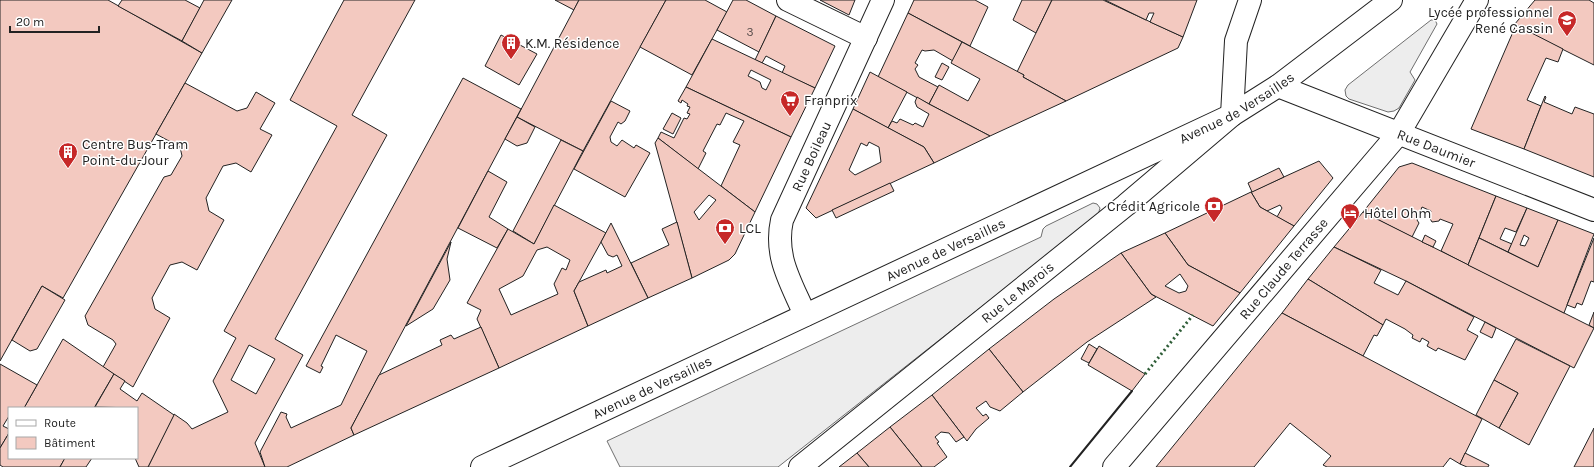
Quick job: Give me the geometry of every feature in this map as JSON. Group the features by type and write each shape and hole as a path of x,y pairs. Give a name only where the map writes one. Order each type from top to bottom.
{"street":[{"path":"788,0 866,38"},
{"name":"Rue Boileau","path":"805,315 782,261 778,236 782,220 883,0"},
{"path":"1232,115 1236,41 1250,0"},
{"name":"Avenue de Versailles","path":"482,467 1232,115 1278,86 1391,0"},
{"name":"Rue Claude Terrasse","path":"1114,467 1399,133 1477,0"},
{"name":"Rue Daumier","path":"1278,86 1594,210"},
{"name":"Rue Le Marois","path":"800,467 1126,205 1232,115"}],"shaded area":[{"path":"1431,20 1435,20 1437,24 1410,72 1415,80 1399,108 1388,112 1349,99 1346,96 1345,90 1348,85"},
{"path":"1093,203 1097,204 1100,208 1098,215 778,467 620,467 607,441 1041,237 1043,229 1046,226"}],"building":[{"name":"Centre Bus-Tram Point-du-Jour","path":"0,0 108,0 202,53 63,298 42,286 0,361"},
{"path":"122,0 185,0 200,8 182,41 118,6"},
{"path":"204,0 232,0 202,53 182,41"},
{"path":"344,0 415,0 352,115 387,135 275,339 303,355 255,443 265,467 148,467 174,414 187,423 192,429 228,412 213,381 236,338 224,331 337,126 290,100","holes":["249,345 275,359 256,394 231,380"]},
{"path":"555,0 579,0 574,10"},
{"path":"579,0 666,0 583,151 517,117"},
{"path":"666,0 705,0 727,12 692,75 640,47"},
{"path":"733,0 746,0 776,16 759,52 717,30"},
{"path":"820,0 855,0 849,15"},
{"path":"914,0 975,0 988,7 970,46 908,13"},
{"path":"1022,0 1052,0 1036,33 1013,20"},
{"path":"1052,0 1103,0 1183,37 1178,48 1066,101 1023,77 1024,75 1017,72"},
{"path":"1105,0 1197,0 1183,37 1150,22 1154,13 1149,13 1146,20"},
{"name":"Lycée professionnel René Cassin","path":"1535,0 1589,0 1594,3 1594,65 1514,25"},
{"path":"908,13 962,42 953,61 934,50 922,50 915,63 918,65 915,69 919,77 938,87 929,104 878,77"},
{"path":"776,16 835,46 815,88 782,73 785,66 766,56 762,63 755,60"},
{"path":"1516,25 1563,49 1558,62 1546,58 1527,100 1541,106 1524,149 1471,129"},
{"name":"K.M. Résidence","path":"501,35 537,54 519,85 485,66"},
{"path":"712,39 815,88 791,137 686,87","holes":["751,70 771,80 766,90 762,88 760,82 748,76"]},
{"path":"962,42 1024,75 1023,77 1066,101 990,136 929,104 939,85 968,101 980,79 951,63"},
{"path":"942,63 949,67 942,80 935,77"},
{"path":"870,72 907,92 888,128 853,109"},
{"path":"463,78 521,109 351,428 354,435 287,467 265,467 260,452 281,412 287,414 286,417 291,428 341,405 367,351 336,335 321,366 323,367 320,373 306,366"},
{"path":"185,83 237,111 247,108 256,92 275,103 260,129 272,135 251,172 236,163 223,166 206,198 209,211 224,220 197,270 182,262 170,265 152,298 155,309 170,318 133,387 103,367 116,344 113,340 88,325 85,316 164,177 171,175 182,156 180,147 156,134"},
{"path":"686,87 791,137 755,212 721,186 740,145 733,142 744,121 726,113 720,125 717,124 703,151 706,153 698,169 658,138 661,132 674,138 684,118 687,119 690,114 687,113 690,107 687,106 688,104 682,100 681,103 678,101"},
{"path":"1545,96 1544,102 1572,114 1575,107 1594,114 1594,177 1524,149"},
{"path":"917,97 990,136 934,163 924,147 888,128 892,121 897,123 900,119 913,125 915,123 923,127 929,114 917,107 915,102"},
{"path":"611,101 630,111 625,121 621,124 618,122 610,137 611,142 617,146 622,140 634,148 636,145 650,153 625,197 574,169"},
{"path":"853,109 924,147 934,163 816,218 806,208","holes":["869,142 879,147 881,162 855,175 849,170 861,143 867,146"]},
{"path":"672,113 681,118 673,134 663,129"},
{"path":"517,117 535,127 527,143 517,146 505,139"},
{"path":"658,138 755,212 735,254 729,260 692,278 655,143","holes":["709,195 716,200 699,220 694,212"]},
{"path":"561,140 583,151 534,244 513,231"},
{"path":"1319,161 1333,178 1294,226 1277,217 1282,208 1280,205 1267,211 1260,207 1251,192"},
{"path":"1412,163 1496,196 1468,265 1441,251 1453,224 1440,219 1439,221 1432,222 1429,217 1431,211 1422,207 1417,220 1419,223 1412,237 1363,212 1399,167"},
{"path":"1279,168 1284,177 1252,192 1248,183"},
{"path":"488,171 507,182 489,217 508,229 497,248 458,228"},
{"path":"890,183 894,191 836,218 832,210"},
{"path":"1251,192 1260,207 1294,226 1240,293 1188,265 1165,233"},
{"path":"1496,196 1527,208 1516,232 1505,228 1500,239 1512,244 1508,252 1479,238"},
{"path":"554,205 606,233 574,291 588,326 499,368 477,319 481,310 467,303 508,229 534,244","holes":["547,247 570,260 566,270 562,268 554,284 558,294 511,315 499,289 523,276 537,250"]},
{"path":"1527,208 1558,220 1538,267 1508,252","holes":["1524,235 1529,238 1525,246 1520,245"]},
{"path":"1363,212 1594,328 1574,368 1406,281 1334,247"},
{"path":"1558,220 1594,234 1564,313 1468,265 1479,238 1538,267"},
{"path":"677,222 692,278 648,298 631,263 669,245 662,229"},
{"path":"611,223 648,298 588,326 574,291 579,282 606,270 607,273 622,266 617,255 613,257 608,255 601,242"},
{"path":"1165,233 1188,265 1240,293 1213,326 1151,294 1121,253","holes":["1180,274 1188,286 1186,291 1179,293 1165,286"]},
{"path":"1425,235 1436,241 1433,247 1422,242"},
{"path":"1594,238 1594,282 1591,281 1582,305 1577,303 1575,308 1567,305"},
{"path":"451,242 447,259 450,280 433,309 406,326"},
{"path":"1334,247 1381,270 1374,283 1398,295 1406,281 1474,317 1467,330 1478,336 1465,360 1438,348 1436,351 1427,346 1429,342 1422,338 1420,342 1412,338 1413,335 1405,329 1386,319 1383,325 1308,279"},
{"path":"1121,253 1151,294 1156,297 1087,342 1023,392 989,349 1054,299"},
{"path":"1308,279 1383,325 1377,336 1374,335 1363,356 1282,313"},
{"path":"42,286 65,300 37,349 30,351 12,340"},
{"path":"1594,312 1594,328 1589,325"},
{"path":"1282,313 1482,419 1460,464 1450,458 1443,467 1327,467 1323,465 1331,456 1290,423 1254,467 1156,467"},
{"path":"1485,322 1496,328 1492,338 1480,332"},
{"path":"481,327 499,368 354,435 351,428 379,375 442,345 440,340 451,335 454,339"},
{"path":"63,339 114,374 95,407 25,407"},
{"path":"1516,339 1570,366 1529,445 1499,428 1518,393 1494,380"},
{"path":"1089,344 1097,349 1089,363 1081,359"},
{"path":"1099,346 1145,374 1132,391 1088,365"},
{"path":"989,349 1023,392 1000,411 990,407 986,401 976,408 983,416 986,414 989,418 976,429 967,441 932,395"},
{"path":"0,364 37,385 25,407 8,407 8,418 3,426 8,428 8,435 0,448"},
{"path":"114,374 125,381 120,389 137,401 142,393 174,415 148,467 139,467 135,459 138,459 138,407 95,407"},
{"path":"1494,380 1518,393 1499,428 1476,415"},
{"path":"932,395 964,437 956,442 949,433 941,432 935,437 939,442 937,443 947,457 934,467 922,467 890,427"},
{"path":"890,427 922,467 869,467 857,453"},
{"path":"1594,428 1594,467 1574,467"},
{"path":"8,435 8,459 64,459 60,467 3,467 0,465 0,448"},
{"path":"857,453 869,467 839,467"},
{"path":"1465,453 1489,465 1488,467 1467,467 1460,464"},
{"path":"64,459 91,459 86,467 60,467"}],"hedge":[{"path":"1145,374 1193,315"}],"wall":[{"path":"1070,467 1132,391"}],"place":[{"name":"Lycée professionnel René Cassin","path":"1567,37"},
{"name":"K.M. Résidence","path":"511,60"},
{"name":"Franprix","path":"790,117"},
{"name":"Centre Bus-Tram Point-du-Jour","path":"68,169"},
{"name":"Crédit Agricole","path":"1214,223"},
{"name":"Hôtel Ohm","path":"1350,230"},
{"name":"LCL","path":"725,245"}]}
